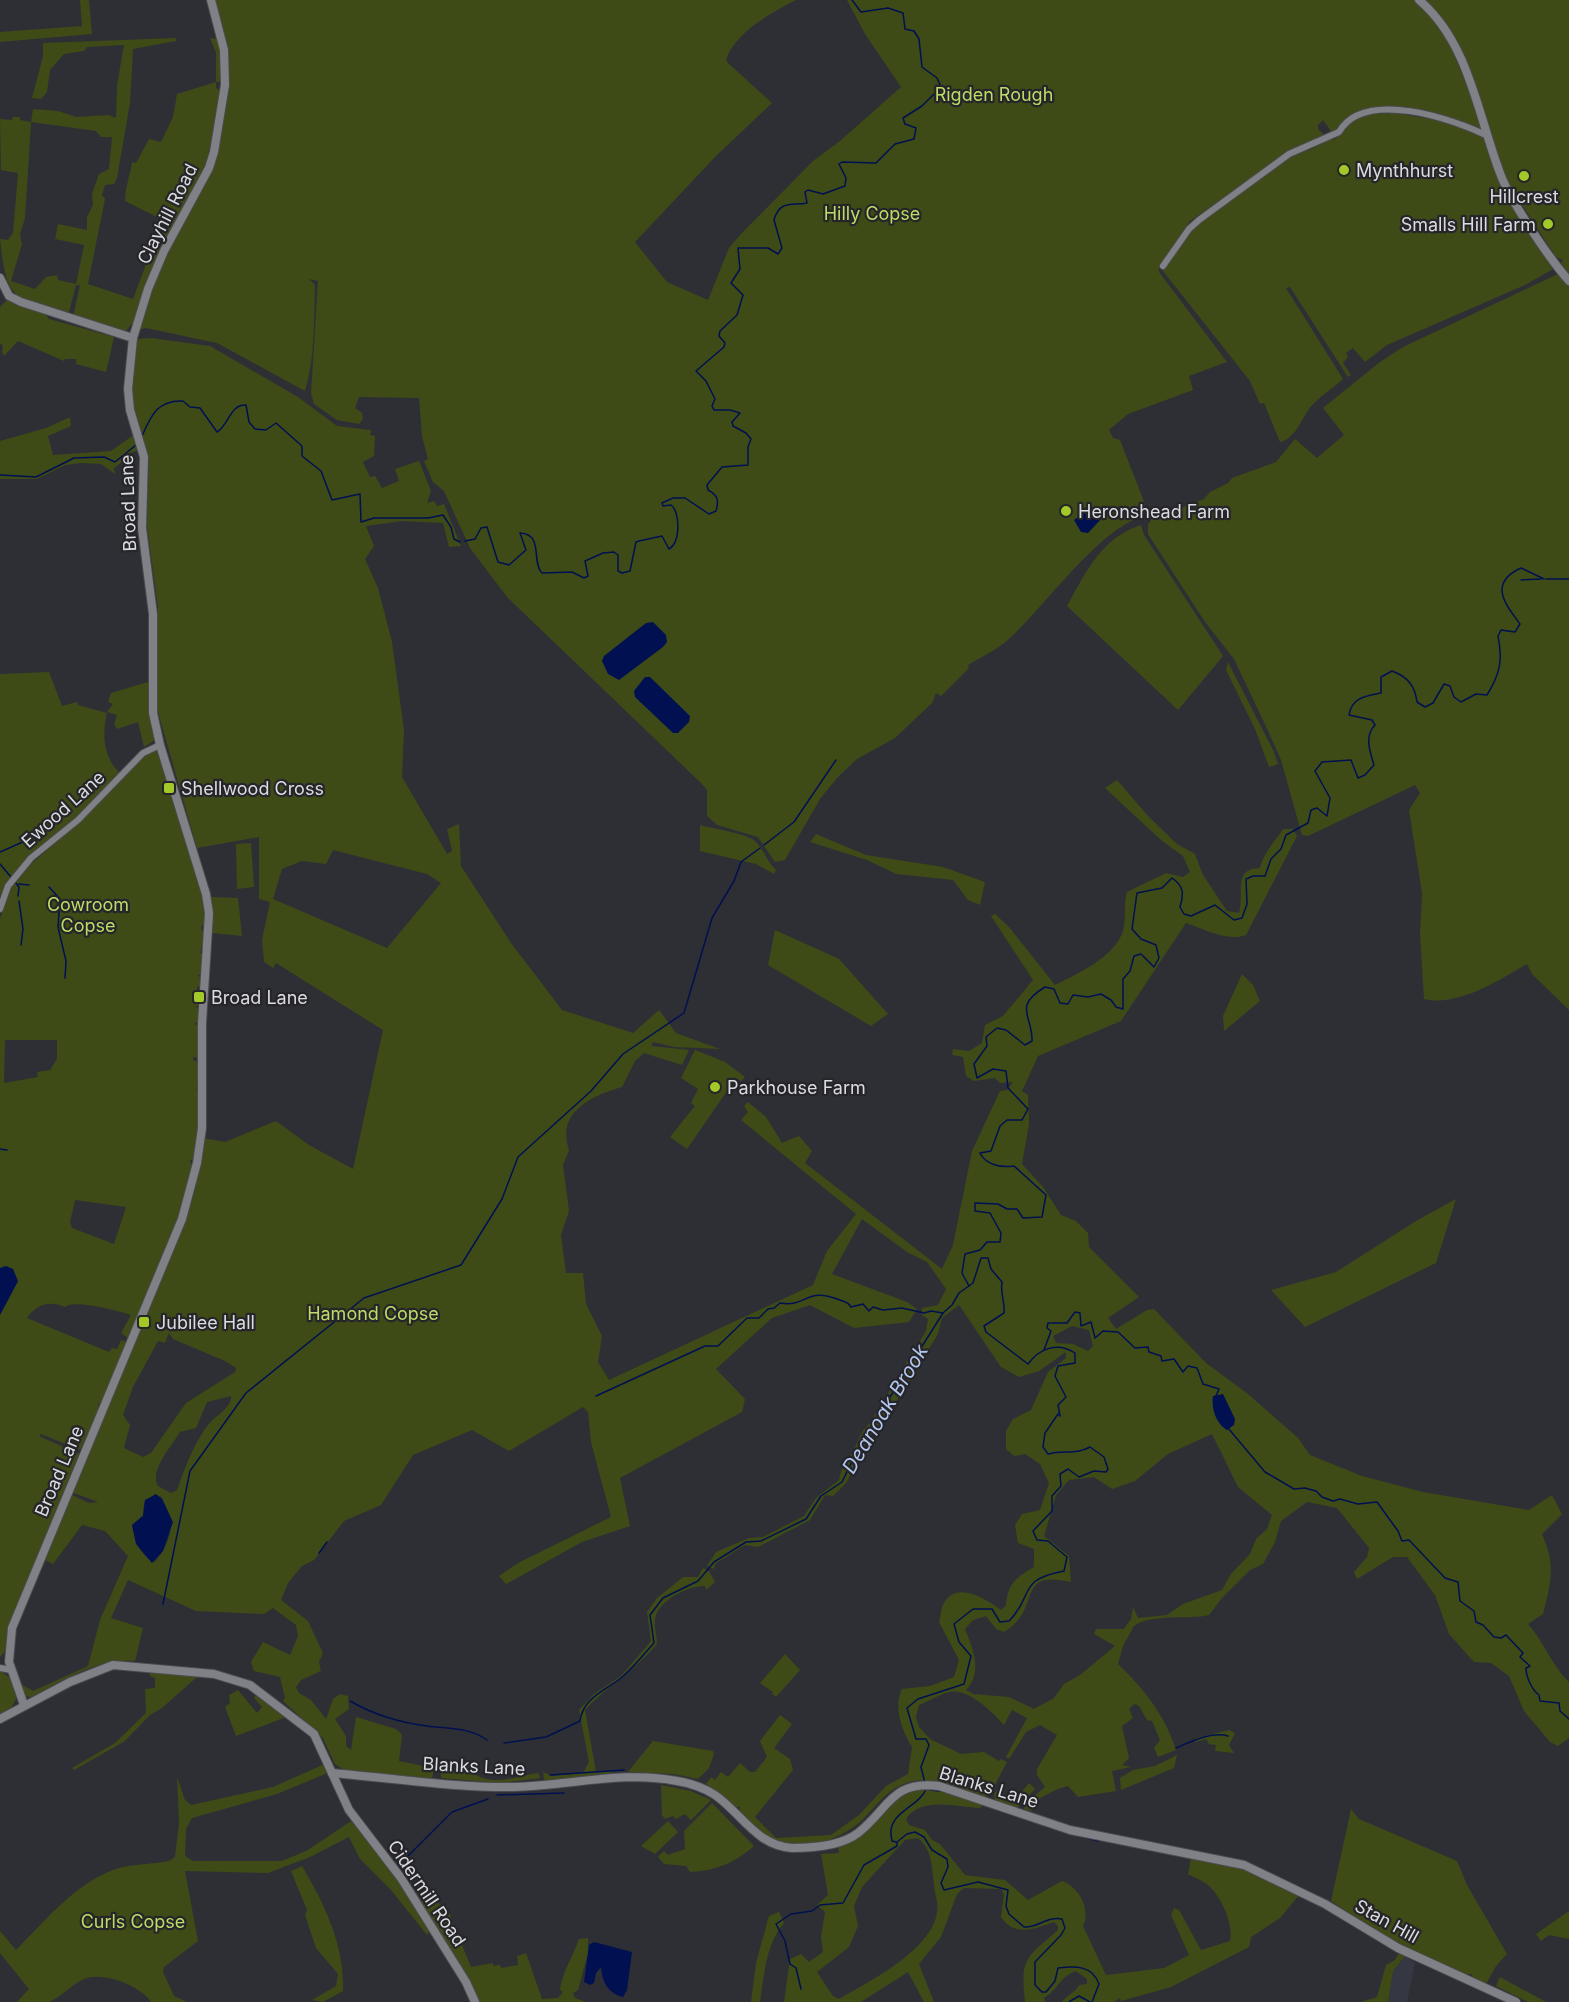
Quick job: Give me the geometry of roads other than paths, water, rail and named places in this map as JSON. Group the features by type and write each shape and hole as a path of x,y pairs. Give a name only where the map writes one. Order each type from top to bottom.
{"street":[{"name":"Clayhill Road","path":"134,336 148,289 164,251 209,168 214,152 225,85 224,50 211,0"},
{"path":"1419,0 1445,28 1453,45 1477,100 1504,182 1569,281"},
{"path":"1163,266 1189,229 1199,220 1289,153 1339,132 1344,124 1357,115 1378,111 1427,114 1466,125 1488,136"},
{"path":"0,278 6,292 21,302 134,336"},
{"name":"Broad Lane","path":"24,1705 11,1670 9,1645 14,1621 182,1219 197,1163 203,1111 202,1023 209,913 206,894 160,745 152,688 153,614 142,528 144,469 141,442 128,397 134,336"},
{"name":"Ewood Lane","path":"0,909 13,879 31,858 78,820 142,753 160,745"},
{"name":"Cidermill Road","path":"0,1719 96,1670 113,1665 226,1676 250,1685 307,1727 319,1742 349,1810 401,1878 437,1940 466,1982 475,2002"},
{"path":"0,1668 11,1670"},
{"name":"Blanks Lane","path":"332,1773 492,1787 636,1777 663,1778 708,1791 763,1839 791,1848 822,1846 849,1838 866,1825 892,1796 908,1787 926,1785 989,1801 1086,1834 1244,1865"},
{"name":"Stan Hill","path":"1244,1865 1325,1904 1398,1948 1516,2002"}],"waterway":[{"path":"465,541 475,539 481,528 487,527 498,562 509,565 526,550 520,533 527,535 535,543 537,562 542,573 572,572 584,578 588,576 585,561 603,553 614,552 618,555 618,571 622,573 630,571 636,542 662,536 669,549 676,540 678,527 676,513 671,505 663,506 662,503 673,498 685,498 709,514 716,511 717,499 708,490 707,485 722,467 748,465 748,447 751,439 746,433 733,426 732,422 740,413 730,410 714,410 712,406 715,399 706,381 696,371 724,347 725,343 719,336 720,331 737,315 743,295 731,283 740,269 738,248 768,248 778,254 782,248 774,220 780,209 783,206 807,203 805,192 808,190 823,194 845,186 846,178 839,164 842,162 876,163 895,144 914,139 916,128 905,124 903,118 922,106 941,87 937,78 922,67 919,39 914,31 905,29 903,13 888,8 861,12 852,0"},
{"path":"142,436 152,416 167,403 183,401 190,407 200,408 217,432 236,408 246,405 249,422 255,429 266,430 276,423 302,446 302,456 321,471 332,500 360,494 361,522 374,518 428,518 443,515 451,527 454,539 460,542"},
{"path":"0,475 36,477 74,458 104,457 115,462 136,445"},
{"name":"Deanoak Brook","path":"969,1286 962,1273 965,1254 980,1250 987,1242 1000,1242 1001,1233 990,1213 975,1211 975,1203 998,1204 1007,1209 1017,1209 1023,1218 1042,1217 1046,1195 1014,1166 994,1165 980,1153 991,1151 1000,1126 1007,1120 1022,1120 1028,1109 1008,1088 1006,1071 993,1069 977,1078 974,1064 987,1046 986,1037 997,1028 1006,1030 1025,1045 1032,1041 1026,1012 1027,1006 1029,1000 1045,987 1054,989 1060,1003 1068,1004 1073,995 1088,997 1101,994 1111,1000 1116,1007 1123,1009 1123,979 1130,971 1134,956 1141,954 1154,967 1159,958 1156,945 1141,939 1132,929 1137,893 1162,888 1172,878 1179,884 1182,891 1180,907 1184,914 1191,916 1215,905 1234,920 1242,918 1247,904 1246,879 1253,876 1265,876 1271,859 1281,849 1286,835 1308,823 1311,810 1317,808 1327,816 1330,798 1315,771 1322,762 1351,760 1358,778 1365,775 1374,765 1369,739 1375,725 1372,720 1349,715 1353,704 1361,698 1381,693 1381,677 1392,671 1410,683 1417,702 1425,707 1433,703 1444,684 1450,686 1454,697 1461,702 1476,694 1487,695 1499,667 1498,636 1501,630 1515,632 1520,624 1502,594 1505,580 1521,568 1544,579"},
{"name":"Deanoak Brook","path":"1521,580 1541,579"},
{"name":"Deanoak Brook","path":"1546,579 1569,579"},
{"path":"764,845 794,822 836,760"},
{"path":"0,852 43,833 50,827"},
{"path":"163,1604 190,1471 246,1393 364,1298 461,1265 502,1199 518,1157 591,1091 623,1054 684,1013 712,918 734,881 741,862 760,848"},
{"path":"0,864 11,877"},
{"path":"14,881 19,887 18,896"},
{"path":"19,884 29,885"},
{"path":"49,887 60,899 58,927 66,961 65,978"},
{"path":"19,901 23,929 21,945"},
{"path":"0,1149 7,1150"},
{"name":"Deanoak Brook","path":"504,1743 546,1737 580,1721 585,1706 621,1678 654,1643 650,1615 663,1598 698,1581 714,1562 746,1542 761,1541 806,1519 821,1496 842,1482 861,1443 943,1313 952,1305 959,1293 973,1283 981,1258 988,1258 991,1269 1002,1282 1004,1313 984,1326 986,1332 1028,1364 1037,1354 1049,1348 1068,1349 1075,1353 1075,1363 1058,1366 1055,1376 1066,1397 1058,1405 1060,1416 1058,1414 1045,1433 1043,1447 1048,1454 1080,1451 1090,1447 1104,1457 1108,1469 1106,1472 1094,1471 1079,1477 1068,1469 1060,1474 1061,1486 1052,1496 1052,1511 1033,1531 1037,1540 1048,1541 1067,1557 1064,1571 1039,1579 1032,1584 1017,1612 1009,1621 1000,1622 992,1609 973,1609 954,1624 959,1642 971,1656 964,1684 918,1699 907,1708 916,1739 926,1739 929,1745 921,1767 925,1783"},
{"path":"596,1396 705,1346 718,1346 747,1318 759,1318 768,1309 780,1303 796,1303 819,1295 845,1302 851,1307 863,1304 869,1311 873,1307 883,1310 902,1308 924,1313 931,1311 943,1313"},
{"path":"1044,1350 1051,1331 1047,1328 1048,1323 1067,1323 1075,1312 1080,1313 1081,1326 1091,1322 1095,1338 1103,1331 1118,1332 1135,1348 1148,1347 1149,1352 1161,1356 1162,1361 1174,1359 1183,1372 1188,1366 1197,1368 1203,1384 1219,1389 1216,1396"},
{"path":"1228,1428 1265,1472 1294,1489 1305,1488 1316,1491 1322,1497 1333,1501 1340,1499 1358,1504 1377,1502 1398,1531 1402,1541 1409,1540 1445,1578 1458,1582 1460,1601 1474,1611 1476,1622 1483,1625 1494,1637 1501,1638 1506,1635 1523,1653 1520,1657 1530,1666 1526,1668 1527,1675 1540,1701 1559,1703 1560,1711 1569,1719"},
{"path":"319,1553 327,1542"},
{"path":"350,1701 377,1714 397,1720 417,1725 458,1729 487,1740"},
{"path":"1176,1748 1208,1736 1228,1736"},
{"path":"550,1775 624,1770"},
{"path":"896,1842 892,1841 893,1823 903,1811 922,1796 926,1789"},
{"path":"930,1790 940,1791"},
{"path":"497,1795 564,1793"},
{"path":"400,1864 452,1812 488,1799"},
{"path":"1047,1827 1098,1841"},
{"path":"801,1989 796,1968 790,1964 785,1941 776,1924 791,1914 812,1911 820,1905 843,1903 864,1865 897,1846 897,1842 907,1834 915,1832 924,1837 932,1850 947,1859 948,1867 941,1883 944,1890 978,1882 1008,1890 1006,1906 1009,1914 1024,1927 1052,1919 1062,1919 1065,1928 1061,1935 1035,1962 1035,1985 1042,1992 1046,1992 1055,1981 1058,1968 1082,1968 1092,1973 1099,1984 1092,2002"},
{"path":"1069,2002 1079,1996 1090,2002"}],"place":[{"name":"Mynthhurst","path":"1344,170"},
{"name":"Hillcrest","path":"1524,176"},
{"name":"Smalls Hill Farm","path":"1548,224"},
{"name":"Heronshead Farm","path":"1066,511"},
{"name":"Shellwood Cross","path":"169,788"},
{"name":"Broad Lane","path":"199,997"},
{"name":"Parkhouse Farm","path":"715,1087"},
{"name":"Jubilee Hall","path":"144,1322"}],"park label":[{"name":"Rigden Rough","path":"994,94"},
{"name":"Hilly Copse","path":"872,213"},
{"name":"Cowroom Copse","path":"88,914"},
{"name":"Hamond Copse","path":"373,1313"},
{"name":"Curls Copse","path":"133,1921"}]}
